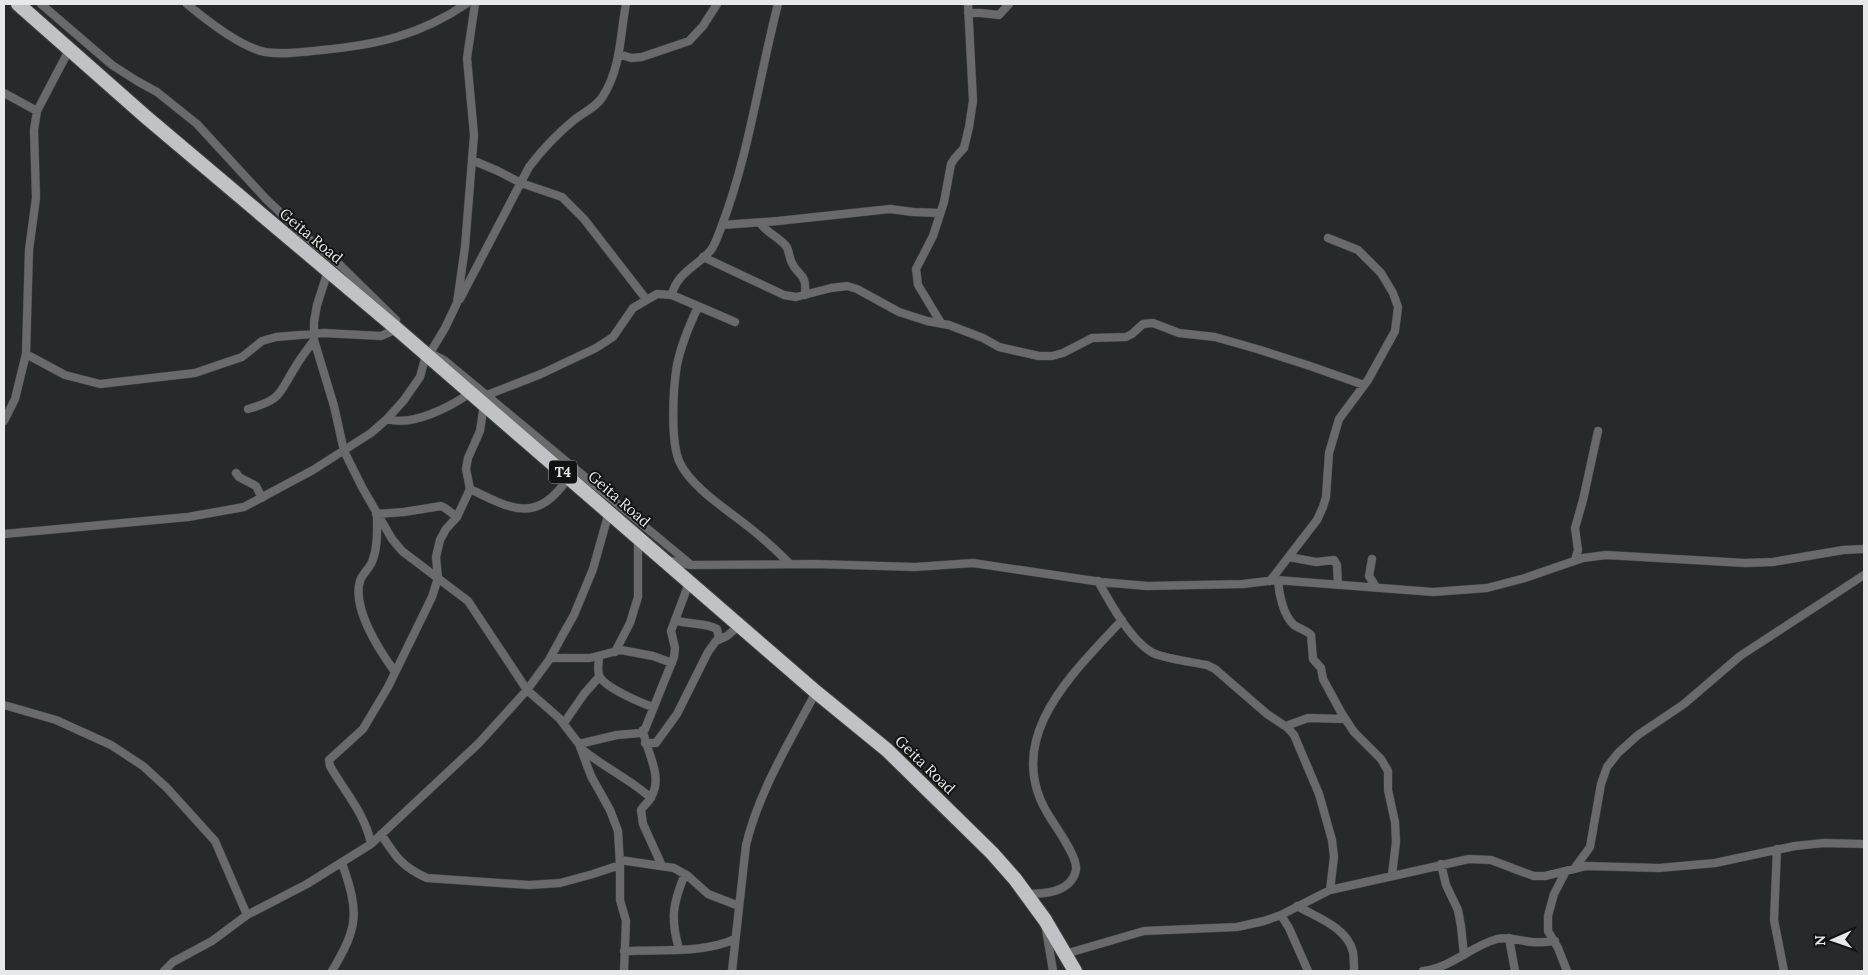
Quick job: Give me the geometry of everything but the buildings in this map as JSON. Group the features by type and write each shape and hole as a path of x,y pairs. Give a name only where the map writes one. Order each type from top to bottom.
{"highway":[{"name":"Geita Road","path":"18,4 69,50 428,354 470,393 486,400 662,559 816,692 888,750 992,853 1044,920 1075,971"}],"street":[{"path":"41,4 112,64 157,92 197,124 266,199 338,263 428,354 444,360 486,400 691,565"},
{"path":"187,4 220,30 264,52 347,48 379,43 426,26 466,4"},
{"path":"457,303 465,247 474,135 467,58 475,4"},
{"path":"4,534 188,518 244,507 344,451 387,420 420,377 428,354 445,328 529,167 544,148 575,119 590,110 603,97 619,54 626,4"},
{"path":"619,54 631,58 642,57 689,41 703,26 717,4"},
{"path":"672,295 677,281 711,250 722,225 750,132 763,64 778,4"},
{"path":"941,323 918,285 916,270 933,236 947,191 951,164 964,148 973,101 968,4"},
{"path":"968,13 981,12 999,15 1009,4"},
{"path":"4,421 15,399 26,354 29,250 36,198 34,130 37,111 69,50"},
{"path":"4,93 37,111"},
{"path":"472,160 498,170 521,184 562,197 584,218 646,299"},
{"path":"722,225 760,223 890,209 940,213"},
{"path":"760,223 769,234 786,246 791,262 803,275 806,282 806,295"},
{"path":"1270,581 1317,520 1326,497 1329,453 1339,419 1378,364 1395,331 1398,308 1393,293 1381,274 1358,250 1328,238"},
{"path":"703,257 784,295 796,297 847,286 899,312 927,321 941,323 983,338 999,347 1039,356 1052,356 1063,353 1092,338 1126,337 1142,324 1153,322 1179,333 1214,337 1257,349 1364,386"},
{"path":"328,271 317,304 313,337 334,406 344,451 377,515 402,551 468,601 527,690 564,724 581,747 606,768 628,780 651,798"},
{"path":"486,400 596,348 613,337 634,308 657,294 672,295 698,308 734,322"},
{"path":"698,308 685,337 677,366 674,432 680,464 705,491 765,540 790,564"},
{"path":"26,354 65,375 100,384 194,373 242,357 262,341 276,337 381,336 397,329"},
{"path":"248,409 267,404 275,398 283,389 313,337"},
{"path":"387,420 395,422 417,419 453,405 470,393"},
{"path":"371,844 364,822 330,766 329,760 363,729 371,718 432,597 438,578 436,556 440,540 446,528 457,516 470,489 466,469 468,458 480,431 486,400"},
{"path":"1574,560 1578,550 1576,528 1578,515 1584,500 1598,431"},
{"path":"236,473 239,477 256,486 262,498"},
{"path":"470,489 511,508 528,509 552,498 569,477"},
{"path":"377,515 441,506 457,516"},
{"path":"164,971 173,962 212,941 247,915 307,884 371,844 479,743 527,690 550,658 574,614 593,569 609,512"},
{"path":"377,515 376,548 372,563 360,578 358,590 360,606 369,628 382,654 394,672"},
{"path":"615,652 630,623 638,598 638,537"},
{"path":"662,559 691,565 790,564 915,567 972,563 1098,581 1176,586 1278,581 1433,592 1487,588 1525,578 1574,560 1606,555 1745,563 1772,562 1843,550 1864,549"},
{"path":"1289,557 1314,562 1334,560 1337,565 1338,585"},
{"path":"1372,559 1369,576 1376,587"},
{"path":"1567,971 1555,941 1548,931 1548,916 1554,894 1570,870 1590,847 1601,784 1607,767 1618,753 1638,735 1684,704 1740,656 1864,576"},
{"path":"1098,581 1122,620 1133,634 1154,653 1215,669 1267,714 1286,726 1294,735 1319,794 1323,809 1334,857 1330,890"},
{"path":"1278,581 1283,606 1293,624 1311,635 1313,659 1321,668 1323,679 1345,720 1381,760 1388,771 1388,790 1396,822 1392,876"},
{"path":"662,866 642,817 641,810 651,798 657,781 645,743 643,730 676,652 671,630 690,583"},
{"path":"675,620 711,626 717,629 719,639"},
{"path":"1025,894 1045,894 1060,890 1072,878 1076,868 1072,854 1036,793 1032,768 1034,744 1051,704 1074,672 1122,620"},
{"path":"645,743 656,743 663,735 686,697 708,652 719,639 727,636 740,625"},
{"path":"550,658 583,659 621,650 638,652 672,663"},
{"path":"564,724 584,694 600,677 599,656"},
{"path":"600,677 615,689 653,707"},
{"path":"732,971 746,845 751,826 772,777 816,692"},
{"path":"4,705 56,720 111,745 143,766 167,788 215,841 247,915"},
{"path":"1286,726 1304,719 1345,720"},
{"path":"581,747 622,734 637,733 643,730"},
{"path":"581,747 591,776 615,821 618,831 620,900 626,921 624,971"},
{"path":"381,834 398,860 412,871 427,878 530,885 560,883 593,874 620,862 674,868 685,874 708,894 739,906"},
{"path":"1065,954 1144,931 1238,927 1264,921 1281,915 1330,890 1469,859 1491,860 1534,876 1545,876 1586,866 1659,868 1693,866 1723,862 1777,849 1824,843 1864,844"},
{"path":"1777,849 1774,920 1784,971"},
{"path":"332,971 348,941 355,908 350,884 342,863"},
{"path":"1441,864 1446,885 1458,910 1464,954"},
{"path":"679,949 673,921 676,897 685,874"},
{"path":"1296,906 1334,926 1344,934 1353,950 1354,971"},
{"path":"1281,915 1289,928 1308,971"},
{"path":"1044,920 1053,971"},
{"path":"1423,971 1447,965 1464,954 1497,939 1509,938 1530,942 1555,941"},
{"path":"1509,938 1515,971"},
{"path":"624,951 714,946 735,939"}]}
